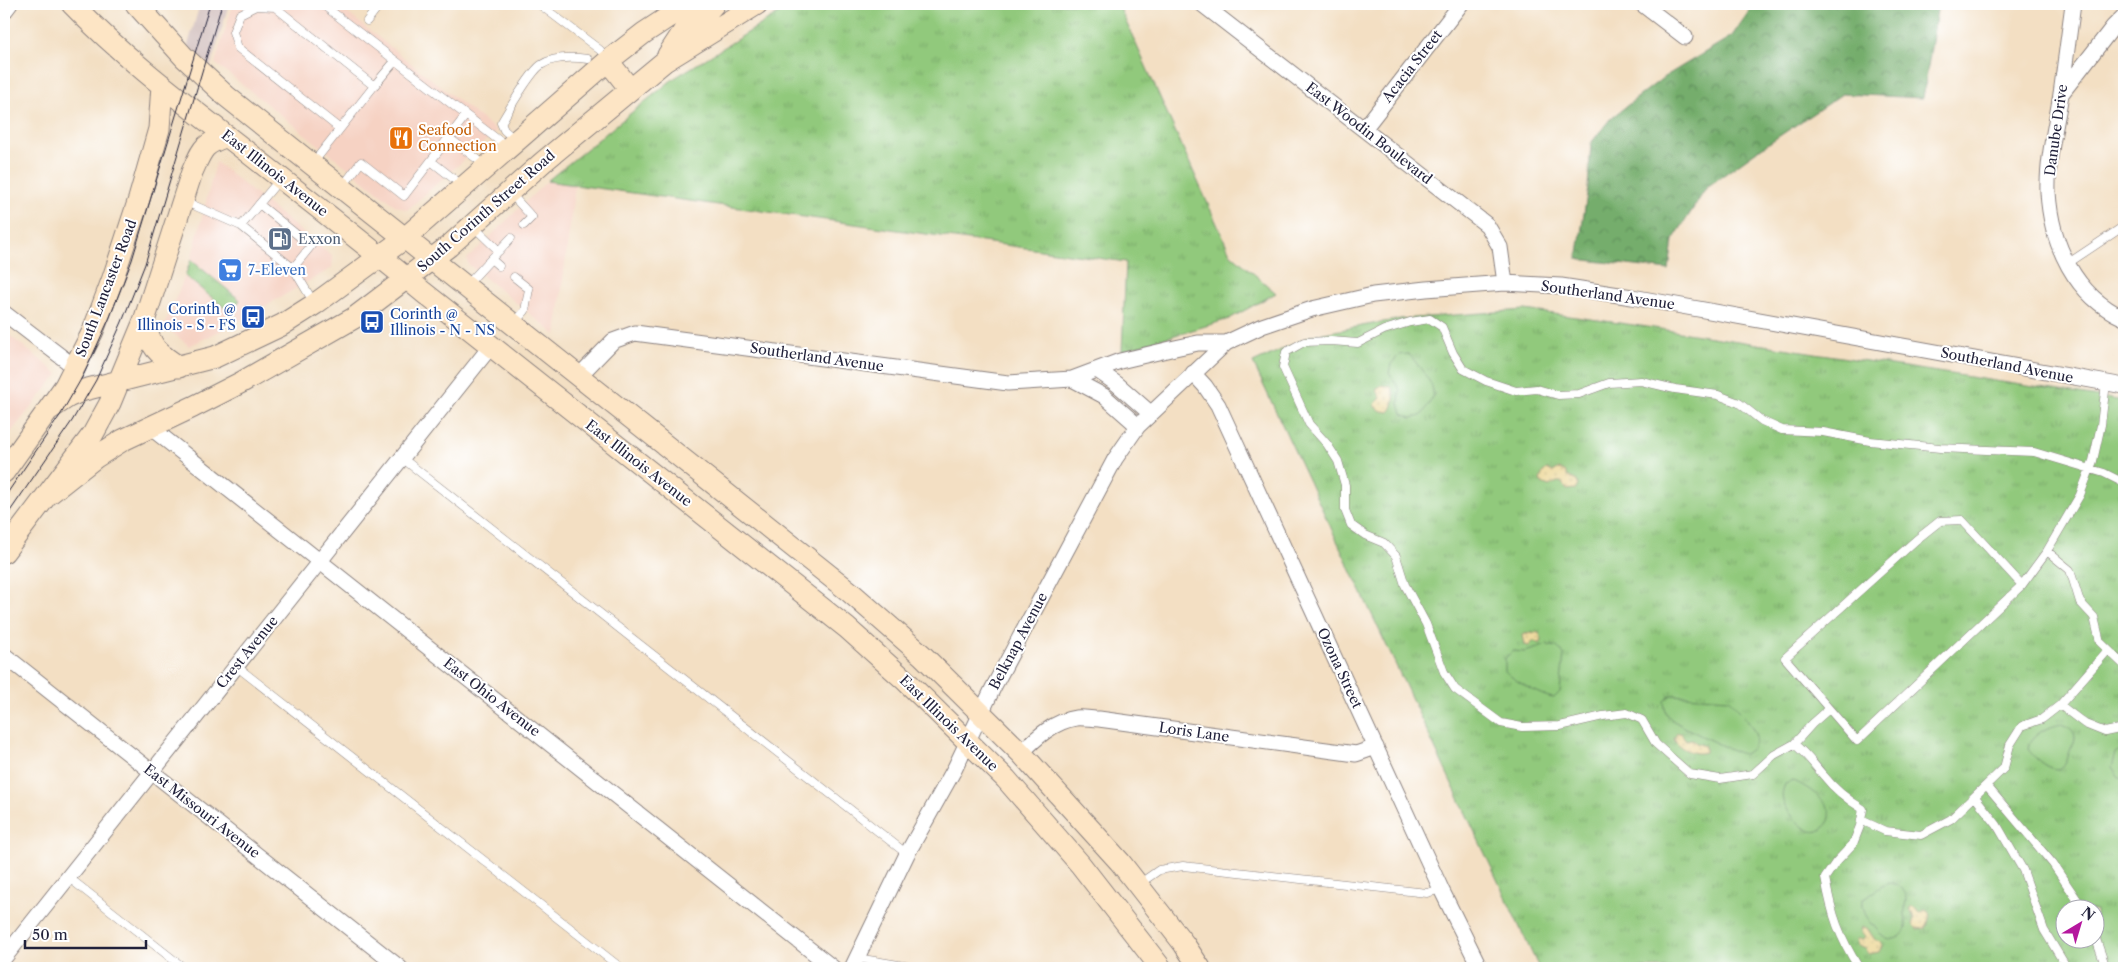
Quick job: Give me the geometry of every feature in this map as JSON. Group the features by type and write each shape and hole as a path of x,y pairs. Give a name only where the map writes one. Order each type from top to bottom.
{"main road":[{"name":"East Illinois Avenue","path":"72,4 116,47 162,85 847,628 969,741 1006,779 1080,864 1157,967"},
{"name":"East Illinois Avenue","path":"136,4 184,57 226,96 850,592 922,655 982,712 1021,753 1138,885 1184,944 1200,968"},
{"path":"50,409 68,397 84,390 215,357 282,325 315,304 405,238 512,144 598,57 644,33 688,4"},
{"path":"665,61 687,26 705,14 714,4"},
{"name":"South Corinth Street Road","path":"49,494 96,457 123,440 193,407 354,318 431,260 665,61 757,4"},
{"path":"598,57 630,89"},
{"name":"South Lancaster Road","path":"4,472 50,409 76,368 93,331 113,278 159,130 162,85"},
{"path":"4,552 92,434 110,404 144,321 182,200 200,153 208,143 227,136"},
{"path":"287,183 312,164"},
{"path":"144,321 150,343 158,353 179,367"},
{"path":"675,492 692,467"},
{"path":"1157,967 1184,944"}],"street":[{"path":"4,12 10,4"},
{"name":"East Woodin Boulevard","path":"1202,4 1487,225 1500,247 1505,283"},
{"name":"Acacia Street","path":"1364,129 1461,4"},
{"path":"1642,4 1685,38"},
{"name":"Danube Drive","path":"2073,4 2052,147 2048,191 2057,242 2067,264 2091,298 2108,311 2124,318"},
{"path":"2061,95 2113,27 2124,16"},
{"name":"Southerland Avenue","path":"578,377 613,341 635,333 1008,383 1072,379 1120,361 1175,348 1198,343 1226,343 1262,326 1312,309 1372,295 1505,283 1562,286 1632,297 2124,386"},
{"path":"4,313 76,368"},
{"name":"Belknap Avenue","path":"855,963 907,854 969,741 982,712 1115,459 1138,426 1150,413 1226,343"},
{"name":"Crest Avenue","path":"4,958 492,346"},
{"path":"1097,370 1117,384 1150,413"},
{"name":"Ozona Street","path":"1193,373 1218,405 1480,968"},
{"path":"1072,379 1104,396 1138,426"},
{"name":"East Ohio Avenue","path":"150,427 833,968"},
{"name":"East Missouri Avenue","path":"4,655 400,968"},
{"name":"Loris Lane","path":"1021,753 1034,740 1054,725 1076,718 1109,720 1356,754 1376,748"}],"lane":[{"path":"322,4 466,115 512,144"},
{"path":"367,21 380,4"},
{"path":"539,4 598,57"},
{"path":"340,129 238,48 233,32 240,14 256,6 274,8 374,86"},
{"path":"512,144 501,123 510,105 540,65 564,58 598,57"},
{"path":"312,164 395,61"},
{"path":"341,187 360,162 404,196 466,115"},
{"path":"449,138 487,166"},
{"path":"431,161 464,186"},
{"path":"241,226 259,204 287,183"},
{"path":"509,192 532,217 524,225"},
{"path":"182,200 241,226 293,268 315,304"},
{"path":"259,204 311,246 293,268"},
{"path":"472,225 498,251"},
{"path":"2067,264 2124,226"},
{"path":"466,287 511,238"},
{"path":"491,259 499,266"},
{"path":"513,325 525,311 529,289 514,277"},
{"path":"1829,709 1794,744 1774,755 1754,774 1720,779 1690,774 1656,744 1642,720 1628,713 1603,716 1560,726 1522,727 1501,723 1455,689 1444,672 1426,624 1405,585 1396,556 1384,543 1365,535 1351,525 1345,510 1345,485 1338,461 1327,444 1309,424 1283,367 1286,352 1304,342 1358,343 1384,330 1410,322 1430,319 1442,327 1453,353 1463,369 1486,381 1516,391 1537,389 1558,395 1579,394 1609,383 1641,380 1675,389 1718,395 1739,403 1762,421 1782,430 1823,432 1870,441 1940,448 2034,452 2104,473 2124,484"},
{"path":"2022,585 1962,520 1940,522 1916,540 1785,658 1857,742 2022,585 2047,551 2062,529 2080,494 2090,469 2101,425 2106,383"},
{"path":"402,458 907,854"},
{"path":"2047,551 2070,570 2080,602 2094,617 2100,642 2124,665"},
{"path":"1861,820 1885,831 1921,835 1952,819 2004,768 2010,745 2022,726 2042,719 2060,704 2108,650"},
{"path":"236,666 621,968"},
{"path":"2060,704 2086,724 2105,732 2124,728"},
{"path":"1794,744 1808,756 1845,798 1863,809 1853,844 1836,862 1825,878 1830,905 1839,934 1859,968"},
{"path":"1987,786 2053,864 2077,900"},
{"path":"1974,797 1997,825 2023,870 2044,930 2067,968"},
{"path":"1138,885 1159,870 1183,866 1427,893 1442,889"},
{"path":"68,877 184,968"},
{"path":"2100,950 2106,968"},
{"path":"855,963 916,968"}],"shaded area":[{"path":"200,4 229,4 210,68 188,45"},
{"path":"233,4 336,4 497,131 407,210 396,206 215,63"},
{"path":"216,162 333,257 332,268 235,323 239,300 191,260"},
{"path":"547,181 575,185 556,335 468,264 467,259"},
{"path":"185,276 230,312 226,328 189,346 164,326"},
{"path":"4,331 58,374 4,441"}],"green space":[{"path":"794,4 1118,4 1230,253 1276,293 1229,319 1122,351 1126,262 547,181 673,79"},
{"path":"1754,4 1938,4 1923,98 1842,94 1757,151 1707,187 1673,240 1669,270 1577,259 1588,187 1591,143 1611,118 1664,77 1732,36"},
{"path":"191,260 240,300 230,312 185,276"},
{"path":"1525,310 1641,326 2124,401 2124,968 1539,968 1253,363 1313,335 1400,319"},
{"path":"1408,354 1430,382 1433,392 1430,402 1421,416 1411,418 1402,414 1399,403 1400,390 1389,373 1391,364 1399,355"},
{"path":"1547,645 1557,647 1564,654 1560,692 1554,698 1542,695 1528,688 1505,671 1505,658 1513,651 1525,652"},
{"path":"1671,695 1728,699 1740,711 1753,730 1756,739 1754,744 1744,754 1739,753 1675,722 1668,715 1664,701"},
{"path":"2061,724 2072,730 2075,740 2064,765 2054,769 2039,761 2028,749 2032,739 2050,727"},
{"path":"2124,748 2124,778 2119,777 2112,767 2116,753"},
{"path":"1793,781 1815,794 1829,809 1829,821 1819,831 1810,831 1805,828 1785,806 1782,796 1783,788 1785,784"},
{"path":"1890,883 1900,887 1905,892 1906,897 1906,928 1901,936 1895,939 1882,935 1871,923 1863,907 1863,899"}],"sand":[{"path":"1382,385 1391,387 1394,393 1394,403 1389,412 1375,407 1375,404 1381,398 1376,389"},
{"path":"1547,469 1553,472 1558,469 1565,471 1567,476 1577,481 1576,489 1567,490 1561,482 1549,486 1542,483 1540,480 1543,472"},
{"path":"1530,632 1539,633 1542,639 1541,643 1537,643 1534,640 1529,646 1525,645 1523,635"},
{"path":"1677,733 1681,733 1686,740 1692,739 1696,743 1705,746 1705,752 1696,753 1682,748 1674,739"},
{"path":"1912,906 1919,913 1925,910 1929,912 1930,920 1926,928 1917,929 1912,924 1914,919 1910,908"},
{"path":"1862,927 1867,928 1875,940 1880,942 1882,946 1879,952 1869,954 1866,949 1858,946 1856,939 1863,939 1865,936 1861,932"}],"tram line":[{"path":"4,498 61,414 84,374 110,317 132,260 210,4"},
{"path":"4,520 72,421 96,380 122,322 145,264 222,4"}],"place":[{"name":"Seafood Connection","path":"401,138"},
{"name":"Exxon","path":"280,239"},
{"name":"7-Eleven","path":"230,270"},
{"name":"Corinth @ Illinois - S - FS","path":"253,317"},
{"name":"Corinth @ Illinois - N - NS","path":"372,322"}]}
